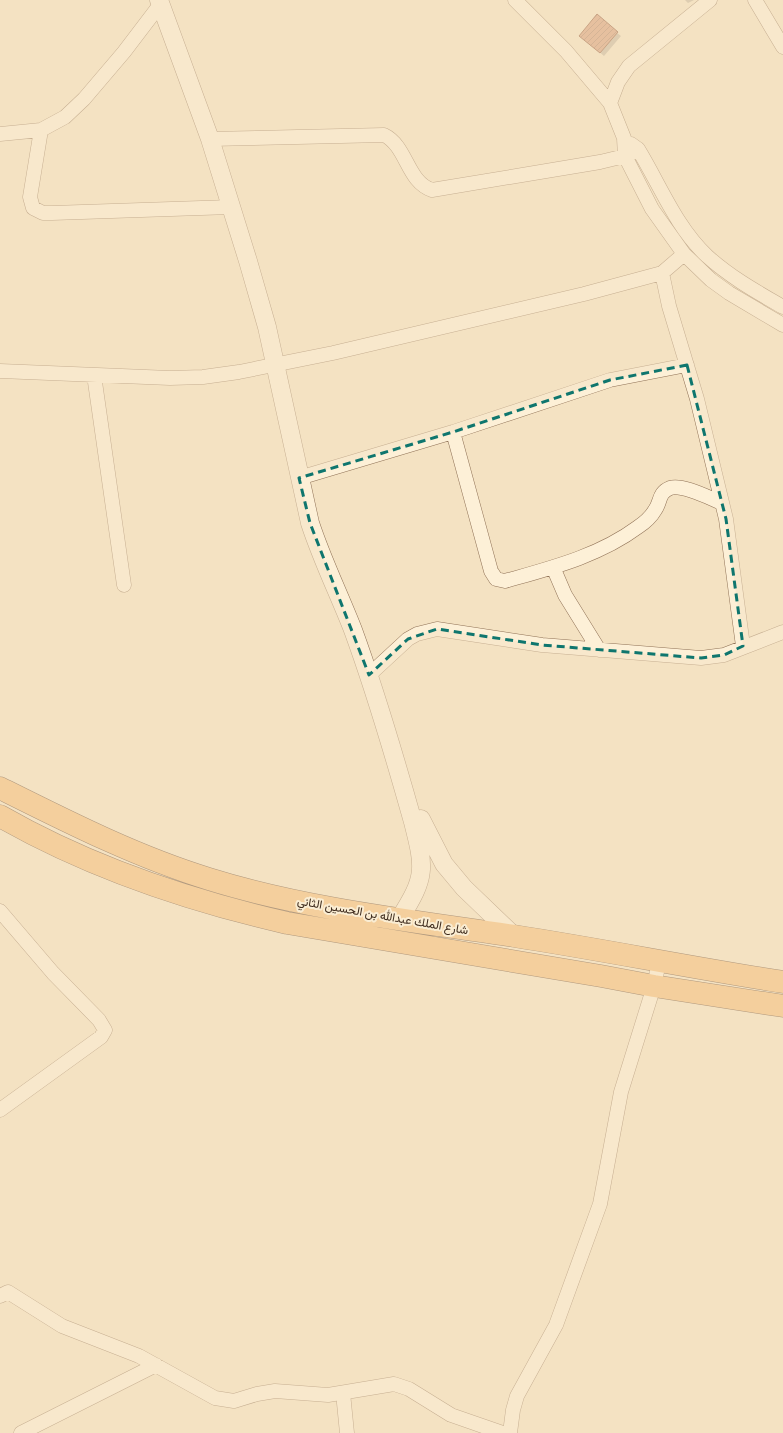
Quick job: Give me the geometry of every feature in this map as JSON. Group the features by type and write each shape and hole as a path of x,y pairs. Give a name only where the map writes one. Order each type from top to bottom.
{"highway":[{"name":"شارع الملك عبدالله بن الحسين الثاني","path":"0,788 112,842 169,866 210,879 297,900 783,982"},
{"name":"شارع الملك عبدالله بن الحسين الثاني","path":"0,816 45,841 88,859 185,896 237,912 287,923 654,986 783,1006"}],"street":[{"path":"515,0 566,50 610,103 624,138 625,156 652,209 684,254 717,284 783,325"},
{"path":"610,103 618,82 629,66 640,55 710,0"},
{"path":"755,0 783,47"},
{"path":"0,134 41,130 57,123 84,99 124,52 159,3"},
{"path":"159,3 210,139 248,262 275,366 310,523 320,553 353,630 369,675 399,771 422,864 421,878 416,893 400,918"},
{"path":"41,130 30,197 33,208 37,211 48,213 231,207"},
{"path":"210,139 384,135 396,143 419,183 425,188 432,190 569,168 625,156 638,149"},
{"path":"624,138 638,149 679,221 698,247 725,271 783,307"},
{"path":"0,371 94,376 184,378 275,366 584,294 662,273 684,254"},
{"path":"662,273 669,306 697,399 722,503 729,538 743,646"},
{"path":"299,478 453,432 610,380 687,365"},
{"path":"94,376 124,585"},
{"path":"453,432 493,575 496,579 505,581 553,568 587,555 637,528 655,511 662,493 670,488 685,489 722,503"},
{"path":"553,568 566,595 598,650"},
{"path":"369,675 408,639 417,634 437,629 522,642 598,650 701,658 724,655 743,646 783,632"},
{"path":"399,771 444,864 464,888 514,936"},
{"path":"0,911 53,973 100,1020 105,1030 101,1037 0,1110"},
{"path":"510,1433 513,1410 517,1396 556,1325 600,1204 621,1092 654,986 659,962"},
{"path":"3,1289 75,1332 139,1356 215,1398 225,1400 241,1400 257,1394 270,1392 318,1395 343,1393 394,1384 402,1386 452,1415 503,1433"},
{"path":"21,1433 156,1365"},
{"path":"343,1393 346,1433"}],"highlighted area":[{"path":"687,365 726,519 743,646 724,655 701,658 542,645 437,629 408,639 369,675 310,523 299,478 453,432 610,380"}],"building":[{"path":"597,14 618,32 600,53 579,36"}]}
